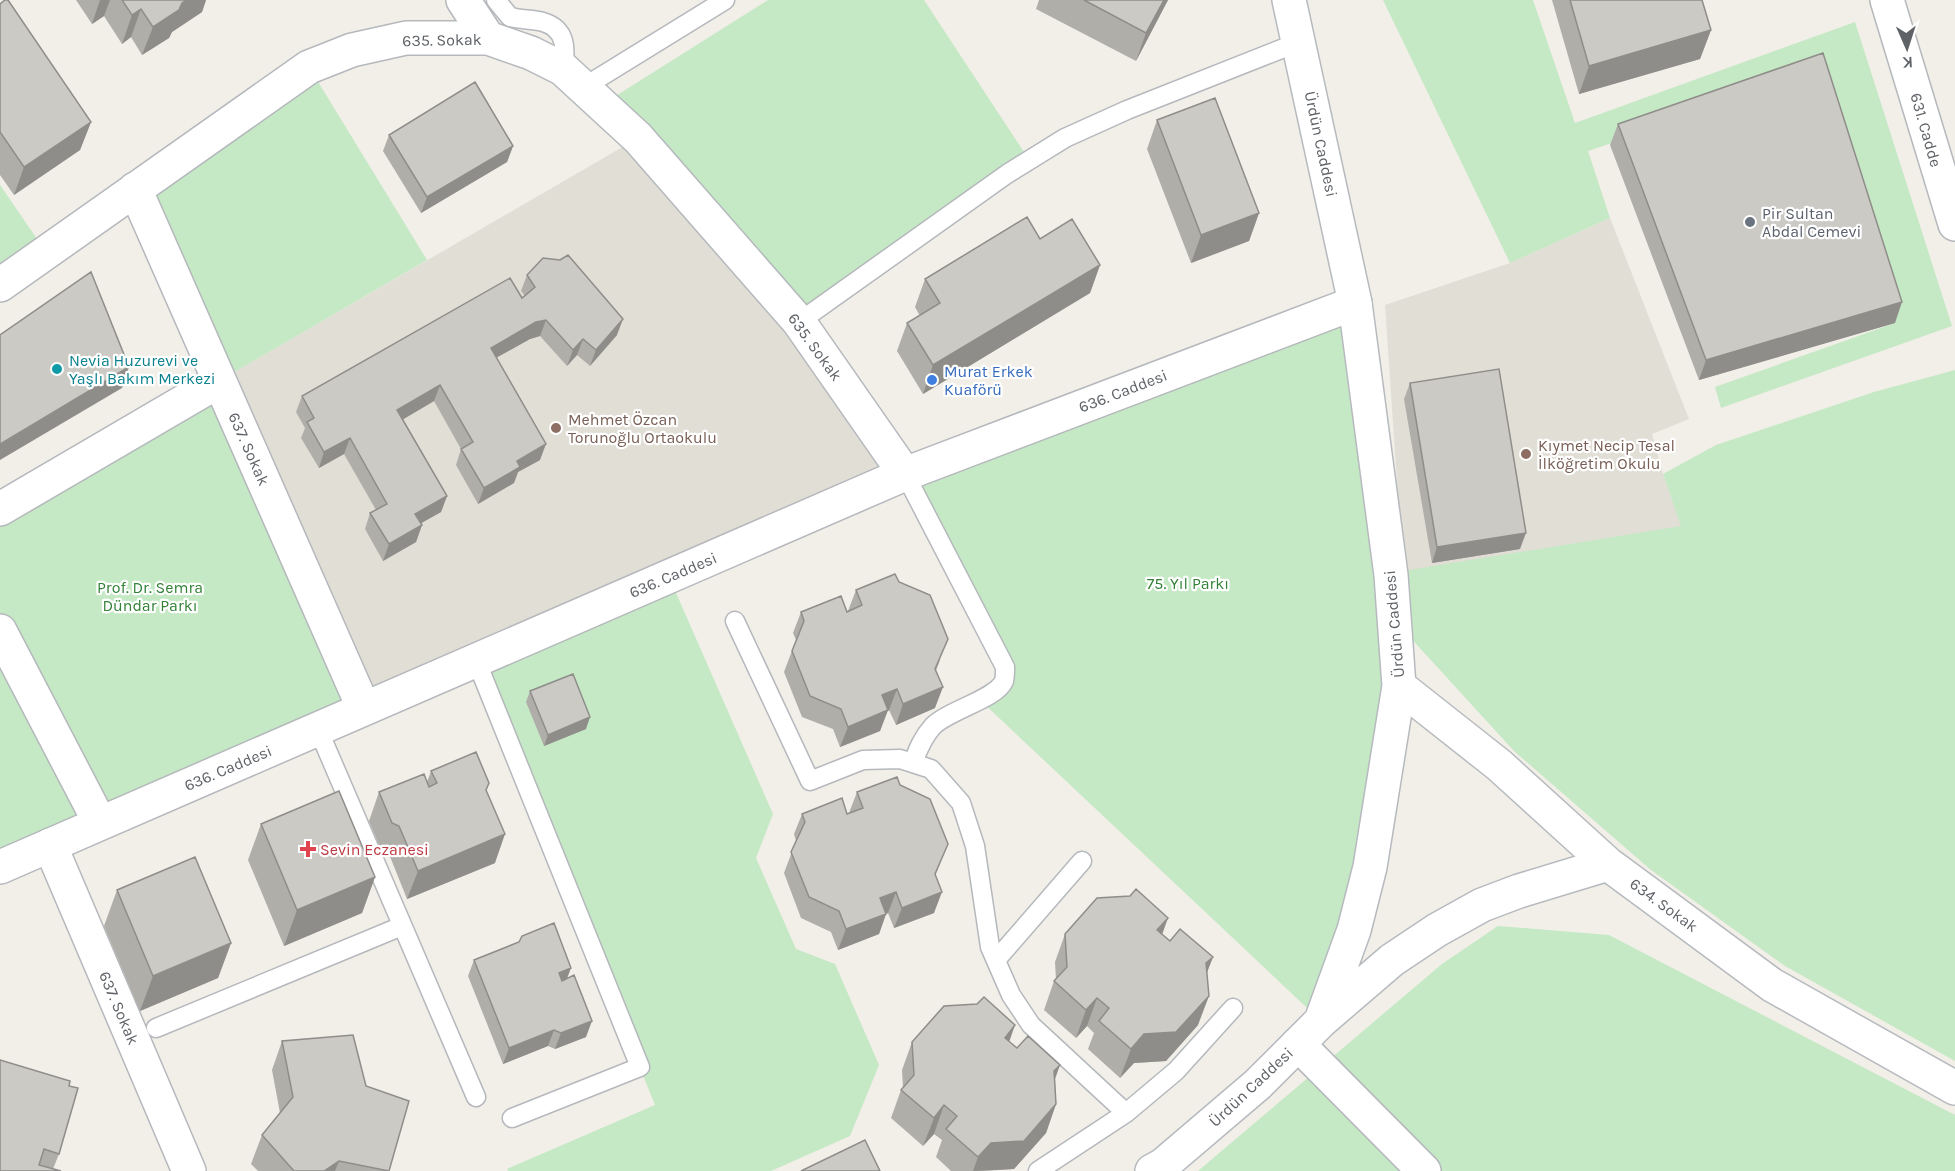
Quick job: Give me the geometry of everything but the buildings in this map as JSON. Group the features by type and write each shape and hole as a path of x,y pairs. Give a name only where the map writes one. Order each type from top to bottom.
{"street":[{"path":"463,0 488,38"},
{"name":"Ürdün Caddesi","path":"1152,1171 1163,1165 1258,1084 1321,1021 1354,930 1370,867 1399,686 1391,575 1355,303 1289,0"},
{"name":"631. Cadde","path":"1887,0 1955,225"},
{"name":"635. Sokak","path":"0,285 309,67 352,50 406,38 488,38 531,53 573,78 638,138 799,322 906,474"},
{"name":"637. Sokak","path":"135,189 364,709"},
{"name":"636. Caddesi","path":"0,867 906,474 1355,303"},
{"path":"0,508 219,381"},
{"path":"0,631 100,823"},
{"name":"634. Sokak","path":"1399,686 1499,765 1608,864 1772,985 1955,1088"},
{"name":"637. Sokak","path":"50,845 189,1171"},
{"path":"1321,1021 1392,960 1437,930 1473,910 1519,891 1608,864"},
{"path":"1298,1044 1424,1171"}],"lane":[{"path":"496,0 510,17 544,22 555,28 566,48 573,78 725,0"},
{"path":"799,322 1007,174 1065,138 1127,110 1299,42"},
{"path":"906,474 1005,667 1004,681 991,695 962,707 934,725 921,742 913,763"},
{"path":"735,621 810,781 862,760 900,759 931,769 961,803 975,846 990,947 1011,995 1032,1024 1126,1113"},
{"path":"476,660 640,1067 513,1118"},
{"path":"318,729 476,1097"},
{"path":"996,960 1082,861"},
{"path":"156,1028 402,926"},
{"path":"1038,1171 1126,1113 1176,1071 1233,1008"}],"shaded area":[{"name":"Mehmet Özcan Torunoğlu Ortaokulu","path":"638,138 905,474 364,709 219,381"},
{"name":"Kıymet Necip Tesal İlköğretim Okulu","path":"1610,218 1689,419 1652,434 1663,474 1739,687 1403,571 1385,305 1510,263"}],"green space":[{"path":"768,0 924,0 1024,152 799,322 603,104"},
{"path":"1383,0 1533,0 1575,123 1855,22 1952,326 1721,408 1715,387 1895,323 1815,75 1588,151 1610,218 1510,263"},
{"path":"309,67 427,260 219,381 135,189"},
{"path":"0,185 46,252 0,285"},
{"name":"75. Yıl Parkı","path":"1355,303 1399,686 1321,1021 980,700 1004,682 905,474"},
{"path":"1955,370 1955,1061 1785,966 1651,870 1514,751 1407,634 1403,571 1681,526 1663,474 1716,445 1874,392"},
{"name":"Prof. Dr. Semra Dündar Parkı","path":"219,381 364,709 0,867 0,509"},
{"path":"669,577 773,814 756,858 796,949 835,964 879,1065 850,1136 771,1171 508,1171 507,1169 655,1105 476,660"},
{"path":"1498,926 1609,935 1955,1115 1955,1171 1198,1171 1442,964"}],"place":[{"name":"Pir Sultan Abdal Cemevi","path":"1750,222"},
{"name":"Nevia Huzurevi ve Yaşlı Bakım Merkezi","path":"57,369"},
{"name":"Murat Erkek Kuaförü","path":"932,380"},
{"name":"Mehmet Özcan Torunoğlu Ortaokulu","path":"556,428"},
{"name":"Kıymet Necip Tesal İlköğretim Okulu","path":"1526,454"},
{"name":"Sevin Eczanesi","path":"308,849"}]}
